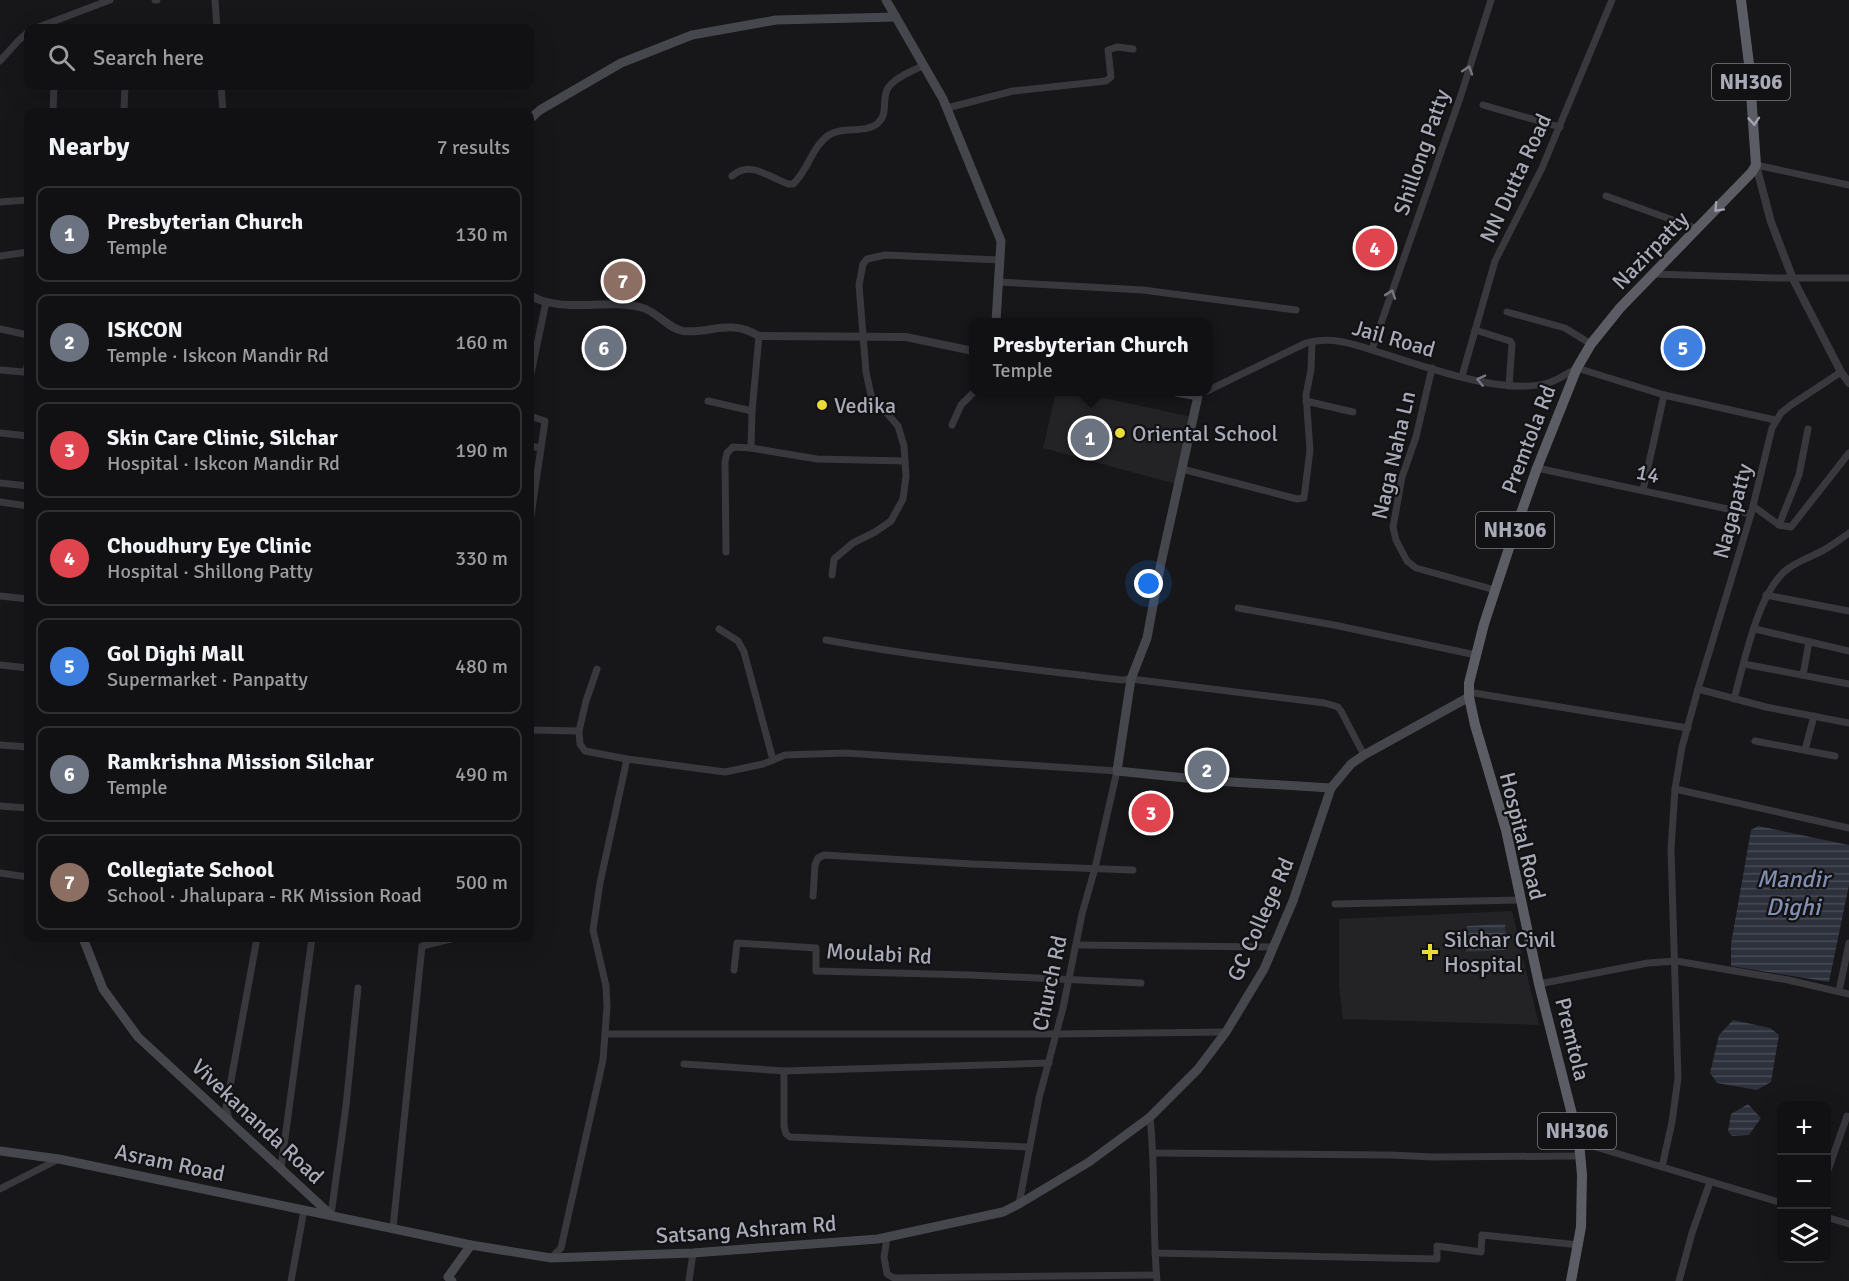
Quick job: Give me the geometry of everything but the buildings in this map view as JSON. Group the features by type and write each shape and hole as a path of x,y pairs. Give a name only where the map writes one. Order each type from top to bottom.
{"highway":[{"name":"NH306","path":"1741,0 1749,64 1756,165"},
{"name":"Nazirpatty","path":"1577,368 1591,344 1620,308 1698,229 1756,165"},
{"name":"Premtola Rd","path":"1469,694 1476,655 1495,590 1537,468 1577,368"},
{"name":"Hospital Road","path":"1469,694 1484,759 1506,830 1539,984"},
{"name":"Premtola","path":"1539,984 1580,1142 1582,1209 1579,1245 1571,1281"}],"main road":[{"path":"890,1 896,17 947,108 1001,242 996,318"},
{"path":"534,115 621,63 692,35 776,20 896,17"},
{"path":"1202,396 1182,469 1147,638 1131,679 1117,771 1215,781 1331,788"},
{"name":"GC College Rd","path":"1020,1204 1089,1162 1150,1117 1198,1069 1226,1032 1264,969 1297,891 1331,788 1364,754 1469,694"},
{"name":"Vivekananda Road","path":"85,942 103,989 138,1037 331,1215 471,1245"},
{"name":"Asram Road","path":"0,1151 59,1159 331,1215"},
{"name":"Satsang Ashram Rd","path":"471,1245 550,1258 693,1253 887,1237 1003,1212 1020,1204"},
{"path":"447,1280 471,1245"}],"street":[{"path":"56,24 110,0"},
{"path":"215,0 217,24"},
{"name":"Shillong Patty","path":"1372,350 1461,95 1491,0"},
{"name":"NN Dutta Road","path":"1462,376 1496,261 1530,194 1560,127 1612,0"},
{"path":"0,61 24,36"},
{"path":"947,108 1013,91 1106,81 1110,77 1108,50 1117,47 1133,49"},
{"path":"732,176 740,170 747,169 760,171 788,184 793,184 824,139 832,133 873,126 880,122 884,115 885,95 888,88 924,65"},
{"path":"52,108 54,90"},
{"path":"124,108 125,90"},
{"path":"221,90 223,108"},
{"path":"1483,105 1560,127"},
{"path":"1849,184 1756,165 1771,222 1793,279 1841,372 1849,383"},
{"path":"1606,196 1698,229"},
{"path":"0,202 24,200"},
{"path":"0,256 24,253"},
{"path":"832,575 834,559 853,543 891,521 903,499 906,476 904,446 898,426 871,395 866,372 859,285 863,264 867,259 885,255 1000,260"},
{"path":"1653,274 1848,279"},
{"path":"999,282 1143,290 1296,310"},
{"path":"534,297 546,302 567,305 630,305 646,308 681,331 731,326 747,328 759,336 906,337 969,350"},
{"path":"534,359 546,302"},
{"path":"1507,312 1565,328 1591,344"},
{"path":"0,329 24,333"},
{"path":"1475,330 1510,341 1512,344 1509,386"},
{"path":"751,448 759,336"},
{"name":"Jail Road","path":"1212,389 1312,342 1331,340 1462,376 1509,386 1529,387 1550,382 1577,368"},
{"path":"1182,469 1301,500 1304,498 1310,450 1306,401 1312,342"},
{"name":"Naga Naha Ln","path":"1432,368 1416,437 1398,493 1394,535 1407,561 1416,568 1495,590"},
{"path":"1577,368 1664,395 1775,420 1791,405 1841,372"},
{"path":"0,370 24,371"},
{"path":"1643,490 1664,395"},
{"path":"952,425 961,405 970,396"},
{"path":"708,401 752,411"},
{"path":"1306,401 1353,412"},
{"path":"534,417 544,420 534,492"},
{"name":"Nagapatty","path":"1662,1167 1672,1122 1678,1078 1671,849 1675,789 1698,689 1752,510 1775,420"},
{"path":"1779,525 1799,475 1808,429"},
{"path":"0,433 24,436"},
{"path":"534,447 540,448"},
{"path":"726,552 725,462 727,453 733,447 817,459 905,461"},
{"path":"1752,510 1788,528 1795,524 1849,453"},
{"name":"14","path":"1537,468 1752,510"},
{"path":"0,483 24,486"},
{"path":"0,502 24,505"},
{"path":"1734,699 1755,629 1767,595 1775,582 1788,568 1821,552 1849,533"},
{"path":"1767,595 1849,611"},
{"path":"0,596 24,598"},
{"path":"1238,608 1334,625 1476,655"},
{"path":"719,629 738,641 744,652 773,760"},
{"path":"1755,629 1849,651"},
{"path":"826,640 1006,667 1121,680 1131,679 1333,705 1341,711 1364,754"},
{"path":"1803,675 1809,642"},
{"path":"1744,664 1849,684"},
{"path":"0,665 24,668"},
{"path":"597,669 579,731 580,744 585,751 724,772 773,760 784,755 846,753 1117,771"},
{"path":"1698,689 1734,699 1849,723"},
{"path":"1469,694 1688,728"},
{"path":"1805,750 1814,716"},
{"path":"534,730 579,731"},
{"path":"1755,741 1835,756"},
{"path":"0,745 24,747"},
{"path":"550,1258 561,1248 603,1060 608,1007 594,930 600,883 627,759"},
{"name":"Church Rd","path":"1020,1204 1028,1147 1117,771"},
{"path":"1675,789 1849,828"},
{"path":"0,806 24,808"},
{"path":"813,896 815,865 818,858 824,855 972,864 1133,870"},
{"path":"0,873 24,876"},
{"path":"1335,903 1520,900"},
{"path":"230,1122 226,1108 256,942"},
{"path":"281,1168 311,942"},
{"path":"393,1228 422,946 438,942"},
{"name":"Moulabi Rd","path":"734,970 736,943 816,948 816,971 1068,979"},
{"path":"1839,992 1849,943"},
{"path":"1076,945 1273,947"},
{"path":"1539,984 1648,963 1676,962 1777,978 1849,994"},
{"path":"1068,979 1141,984"},
{"path":"331,1215 346,1106 358,988"},
{"path":"605,1034 1226,1032"},
{"path":"684,1064 784,1071 1049,1063"},
{"path":"784,1071 784,1126 786,1134 790,1137 1028,1147"},
{"path":"1831,1163 1846,1116"},
{"path":"887,1237 885,1267 887,1274 894,1278 1157,1278 1154,1154 1150,1117"},
{"path":"1580,1142 1777,1202"},
{"path":"1154,1154 1581,1156"},
{"path":"0,1189 59,1159"},
{"path":"1679,1281 1692,1233 1710,1182"},
{"path":"291,1281 304,1210"},
{"path":"1831,1218 1849,1224"},
{"path":"1155,1253 1437,1259 1437,1246 1481,1252 1482,1235 1579,1245"},
{"path":"689,1281 693,1253"}],"shaded area":[{"name":"Oriental School","path":"1055,396 1095,396 1197,418 1176,484 1043,448"},
{"name":"Silchar Civil Hospital","path":"1512,911 1539,1025 1343,1019 1339,986 1339,919"}],"water":[{"name":"Mandir Dighi","path":"1758,826 1849,845 1849,885 1829,982 1731,966 1731,944 1751,830"},
{"path":"1505,924 1507,950 1466,952 1467,926"},
{"path":"1733,1020 1770,1028 1779,1035 1771,1082 1757,1090 1717,1083 1710,1073 1719,1035"},
{"path":"1748,1104 1761,1118 1749,1135 1732,1136 1728,1131 1731,1114"}],"place":[{"name":"Choudhury Eye Clinic","path":"1375,248"},
{"name":"Collegiate School","path":"623,281"},
{"name":"Ramkrishna Mission Silchar","path":"604,348"},
{"name":"Gol Dighi Mall","path":"1683,348"},
{"name":"Vedika","path":"822,405"},
{"name":"Oriental School","path":"1120,433"},
{"name":"Presbyterian Church","path":"1090,438"},
{"name":"ISKCON","path":"1207,770"},
{"name":"Skin Care Clinic, Silchar","path":"1151,813"},
{"name":"Silchar Civil Hospital","path":"1430,952"}]}
